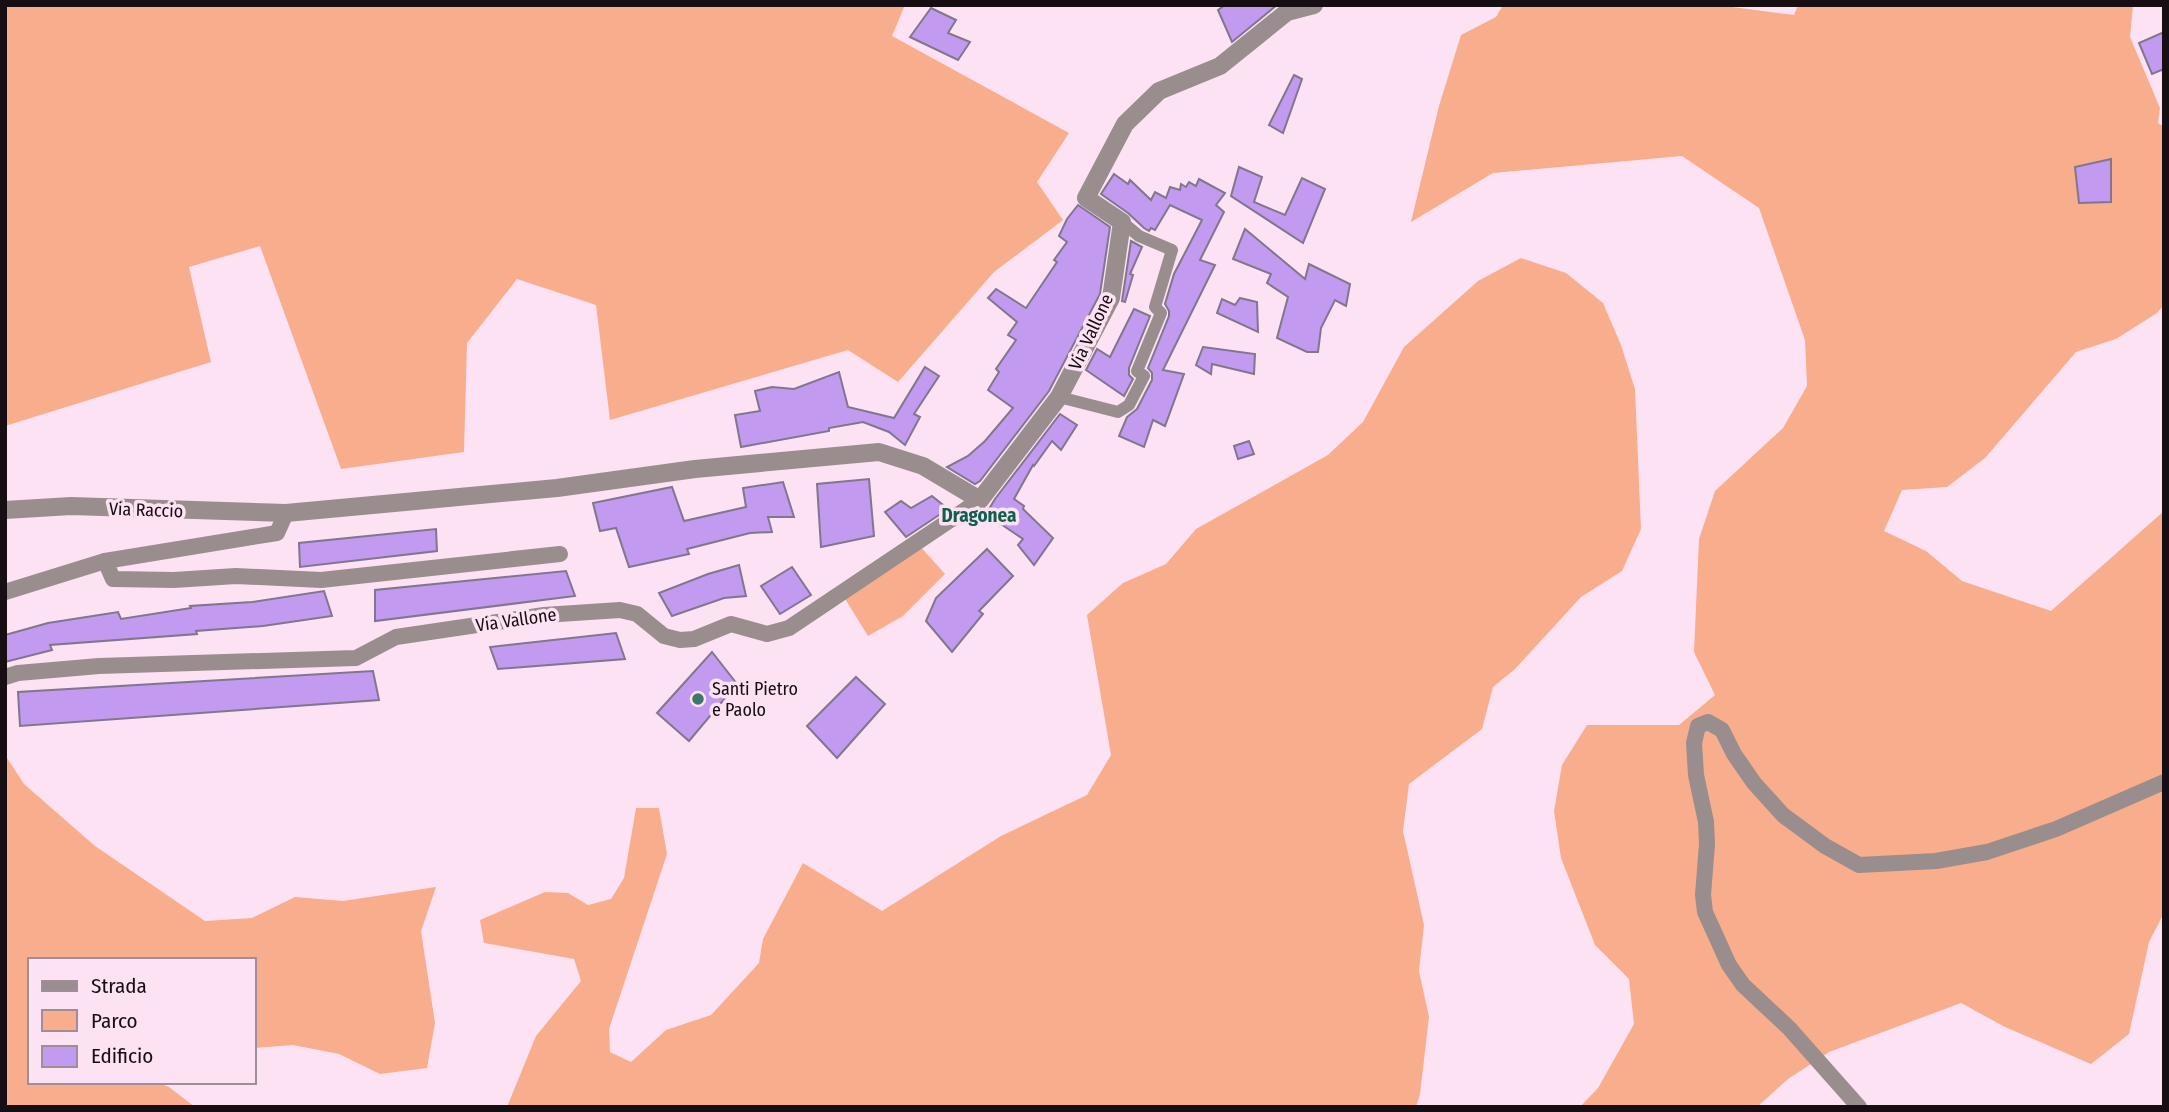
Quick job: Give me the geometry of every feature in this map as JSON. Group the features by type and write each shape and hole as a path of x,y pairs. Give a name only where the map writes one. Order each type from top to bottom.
{"street":[{"path":"1059,397 1118,412 1129,405 1144,376 1136,371 1161,313 1155,307 1172,250 1139,236 1086,198 1125,124 1159,91 1220,66 1288,9 1314,5"},
{"name":"Via Vallone","path":"5,677 18,673 99,666 356,658 396,637 544,615 620,610 637,614 664,636 680,640 694,639 732,624 767,634 789,628 980,500 1059,397 1111,298 1122,222"},
{"path":"5,592 105,561 277,533 286,513 557,488 695,470 879,452 923,466 980,500"},
{"name":"Via Raccio","path":"5,510 71,506 286,513"},
{"path":"105,561 113,579 174,580 236,576 321,580 561,554"},
{"path":"1859,1107 1789,1028 1742,985 1729,965 1705,912 1703,895 1706,822 1696,775 1694,743 1698,726 1708,722 1722,730 1734,754 1754,783 1783,815 1825,846 1859,865 1936,861 1987,852 2056,829 2164,782"}],"green space":[{"path":"5,5 905,5 892,36 1069,133 1037,182 1063,220 994,272 898,382 848,350 610,420 596,305 517,279 467,343 464,452 341,469 260,246 189,267 211,362 5,426"},
{"path":"1503,5 1717,5 1794,15 1798,5 2133,5 2130,37 2160,108 2158,123 2164,127 2164,305 2157,313 2116,339 2076,352 1985,458 1947,487 1902,490 1884,531 1926,551 1962,581 2051,611 2164,511 2164,913 2149,942 2129,1034 2091,1064 2005,1027 1961,1003 1829,1052 1788,1079 1757,1107 1580,1107 1598,1088 1634,1024 1629,979 1595,945 1561,858 1554,811 1562,765 1587,725 1679,725 1715,695 1694,652 1699,539 1715,491 1783,428 1807,386 1805,340 1759,208 1682,156 1493,173 1411,222 1439,106 1461,35 1496,17"},
{"path":"1521,258 1566,273 1603,303 1621,345 1635,389 1641,529 1622,571 1581,597 1515,669 1493,687 1482,729 1409,784 1403,831 1424,925 1419,971 1429,1017 1420,1094 1416,1107 507,1107 536,1036 581,981 574,959 484,943 480,920 545,892 568,893 588,905 611,899 624,878 636,808 659,808 667,854 609,1029 610,1052 631,1062 666,1030 711,1015 759,963 763,939 803,863 882,911 1001,836 1087,795 1111,755 1087,615 1123,583 1166,564 1196,529 1328,455 1363,422 1404,347 1478,281"},
{"path":"919,545 945,574 903,616 868,636 844,597"},
{"path":"5,755 24,784 95,846 205,921 252,918 295,897 343,901 436,887 421,931 435,1023 427,1068 380,1074 339,1054 293,1045 256,1048 256,958 28,958 28,1084 161,1084 195,1107 5,1107"}],"building":[{"path":"1225,5 1277,5 1232,42 1218,10"},
{"path":"931,8 956,20 948,33 970,42 958,60 910,37"},
{"path":"2164,32 2164,69 2152,74 2139,43"},
{"path":"1294,75 1302,79 1283,133 1269,125"},
{"path":"2111,159 2111,202 2079,203 2075,167"},
{"path":"1239,167 1262,177 1254,202 1285,215 1302,178 1325,189 1303,243 1231,196"},
{"path":"1114,174 1128,184 1130,180 1151,200 1155,192 1166,198 1170,187 1180,190 1181,184 1186,187 1189,182 1196,186 1199,179 1225,193 1216,205 1224,212 1200,260 1215,265 1163,370 1184,374 1165,426 1153,420 1144,447 1119,436 1127,417 1137,409 1152,380 1152,373 1148,368 1169,316 1165,304 1174,274 1202,220 1170,205 1155,230 1151,228 1149,231 1101,194"},
{"path":"1078,205 1110,227 1100,294 1049,391 975,484 947,467 968,456 985,441 1013,408 988,390 999,372 996,369 1016,340 1008,335 1017,322 988,298 996,289 1026,308 1057,262 1054,260 1067,242 1059,236"},
{"path":"1245,229 1305,279 1309,264 1350,284 1346,306 1335,300 1321,328 1318,352 1307,352 1277,338 1288,297 1267,283 1271,274 1233,259"},
{"path":"1131,241 1142,247 1130,274 1133,275 1125,302 1122,301"},
{"path":"1240,298 1257,302 1258,332 1217,313 1222,299 1235,305"},
{"path":"1134,309 1150,316 1129,368 1129,375 1133,379 1124,396 1086,370 1097,349 1110,357"},
{"path":"1203,347 1255,354 1254,374 1212,364 1211,374 1196,365"},
{"path":"925,367 939,376 914,414 920,417 905,445 889,432 863,422 741,447 735,415 760,411 755,391 772,387 794,389 839,372 848,407 894,418"},
{"path":"1060,414 1077,425 1061,450 1052,441 1033,465 1014,499 1024,506 1023,509 1053,538 1034,565 1018,545 1023,539 986,514"},
{"path":"1249,441 1254,454 1238,459 1234,446"},
{"path":"869,479 874,536 821,547 817,484"},
{"path":"783,482 794,517 768,517 772,532 750,533 687,549 689,554 629,567 616,528 600,531 593,503 672,487 684,521 746,507 743,488"},
{"path":"932,496 948,509 906,537 885,512 901,501 911,508"},
{"path":"436,529 437,551 300,567 299,543"},
{"path":"987,549 1013,576 979,611 983,614 952,652 926,621 936,598"},
{"path":"739,565 746,596 724,598 672,616 659,593 708,574"},
{"path":"792,567 811,595 780,614 761,586"},
{"path":"566,571 575,596 375,621 375,590"},
{"path":"324,591 332,616 263,626 196,631 197,634 50,645 52,650 5,662 5,635 48,623 118,612 121,619 191,608 190,606 252,602"},
{"path":"616,633 625,659 498,669 490,647"},
{"name":"Santi Pietro e Paolo","path":"712,652 737,684 689,741 657,713"},
{"path":"373,671 379,700 20,726 18,692"},
{"path":"856,677 885,704 837,758 807,726"}],"place":[{"name":"Santi Pietro e Paolo","path":"698,699"}],"district":[{"name":"Dragonea","path":"979,515"}]}
